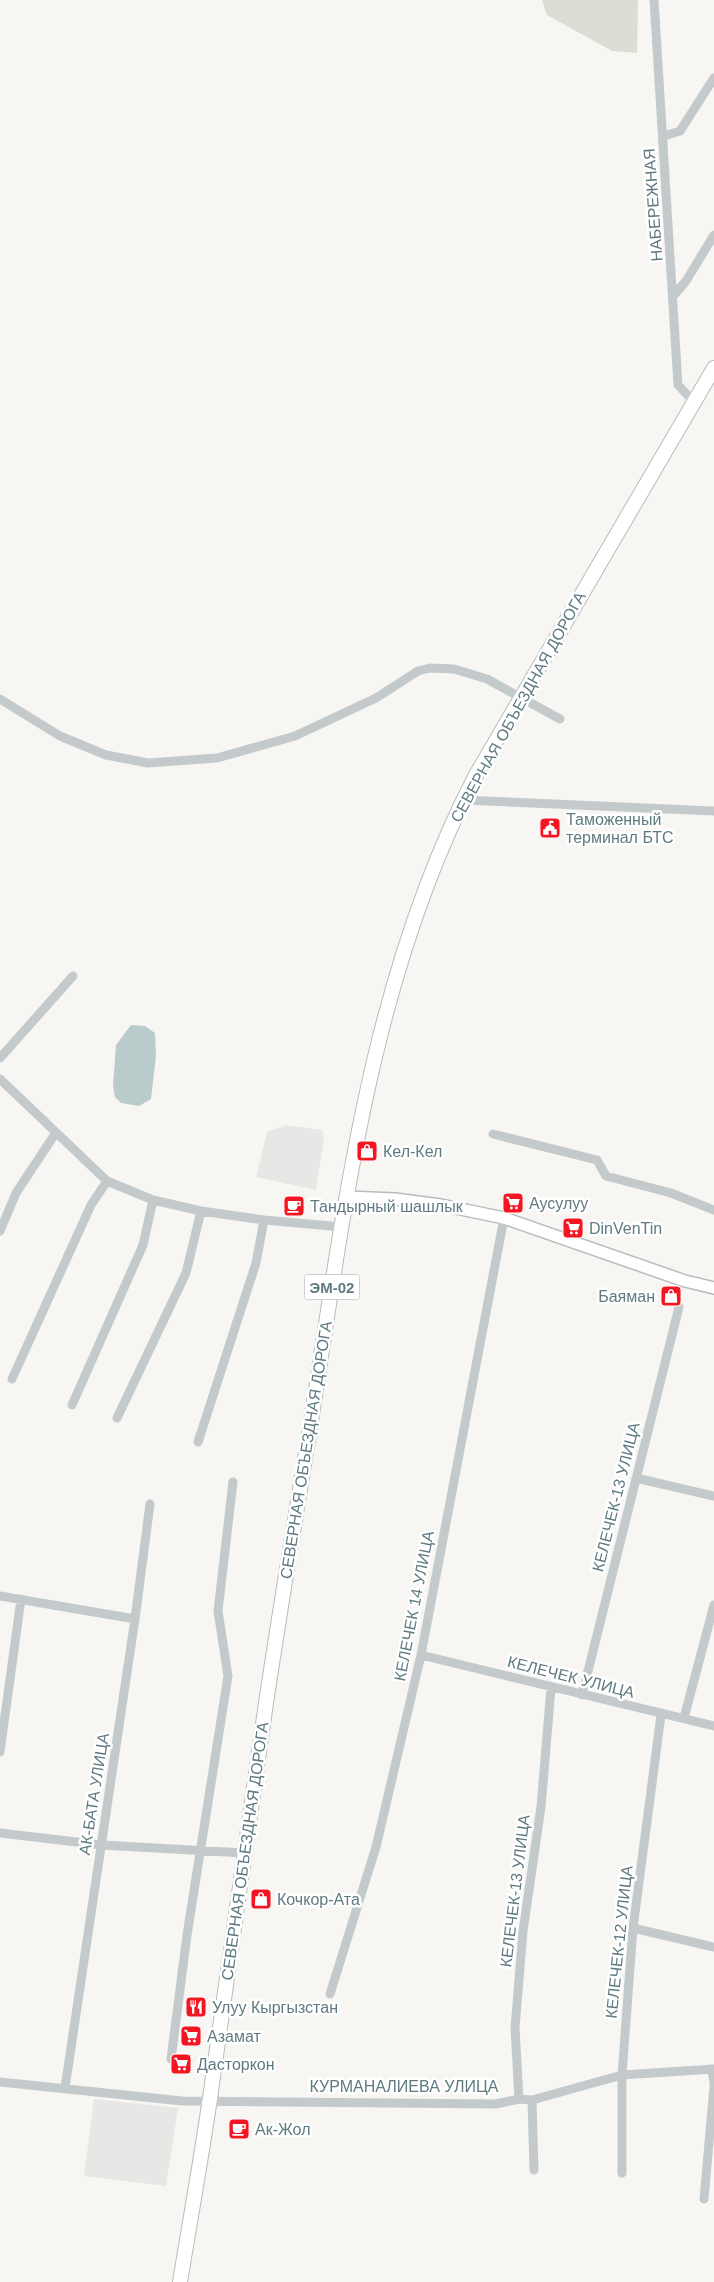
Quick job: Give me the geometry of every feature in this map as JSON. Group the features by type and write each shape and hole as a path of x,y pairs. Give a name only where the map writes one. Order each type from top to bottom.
{"highway":[{"name":"СЕВЕРНАЯ ОБЪЕЗДНАЯ ДОРОГА","path":"180,2282 210,2100 244,1853 347,1197 369,1080 408,933 432,868 463,800 493,745 714,368"}],"main road":[{"path":"347,1197 441,1205 504,1218 684,1281 714,1288"}],"street":[{"name":"НАБЕРЕЖНАЯ","path":"654,0 674,295 678,385 694,402"},
{"path":"664,136 680,131 714,78"},
{"path":"674,295 686,282 714,235"},
{"path":"0,699 60,736 106,755 148,763 217,758 295,736 376,698 418,671 430,668 454,669 486,679 560,719"},
{"path":"463,800 714,811"},
{"path":"0,1058 73,976"},
{"path":"2,1084 107,1181 153,1200 202,1211 264,1220 342,1227"},
{"path":"0,1231 16,1193 56,1134"},
{"path":"494,1134 597,1160 606,1176 671,1193 714,1210"},
{"path":"12,1379 91,1205 107,1181"},
{"path":"72,1405 144,1246 153,1200"},
{"path":"118,1418 186,1273 202,1211"},
{"name":"КЕЛЕЧЕК 14 УЛИЦА","path":"330,1994 376,1847 421,1655 504,1218"},
{"path":"198,1442 256,1263 264,1220"},
{"name":"КЕЛЕЧЕК-13 УЛИЦА","path":"582,1695 679,1307"},
{"path":"636,1478 714,1496"},
{"path":"171,2059 200,1851 228,1676 218,1611 233,1482"},
{"name":"АК-БАТА УЛИЦА","path":"65,2088 135,1619 150,1504"},
{"path":"0,1596 135,1619"},
{"path":"0,1752 21,1599"},
{"path":"684,1718 714,1605"},
{"name":"КЕЛЕЧЕК УЛИЦА","path":"421,1655 662,1715 684,1718 714,1726"},
{"name":"КЕЛЕЧЕК-13 УЛИЦА","path":"519,2099 515,2028 522,1931 541,1807 551,1688"},
{"name":"КЕЛЕЧЕК-12 УЛИЦА","path":"622,2173 622,2075 633,1928 662,1715"},
{"path":"0,1833 102,1845 244,1853"},
{"path":"633,1928 714,1947"},
{"path":"704,2199 714,2085 713,2069"},
{"name":"КУРМАНАЛИЕВА УЛИЦА","path":"0,2082 182,2100 496,2104 519,2099 532,2100 622,2075 713,2069"},
{"path":"532,2100 534,2170"}],"shaded area":[{"path":"542,0 638,0 637,53 612,51 547,15"},
{"path":"131,1025 145,1026 155,1033 156,1056 151,1099 139,1106 121,1103 115,1097 113,1086 116,1045"},
{"path":"286,1125 322,1130 324,1137 316,1190 256,1177 267,1132"},
{"path":"94,2099 178,2108 166,2186 84,2176"}],"place":[{"name":"Таможенный терминал БТС","path":"550,828"},
{"name":"Кел-Кел","path":"367,1151"},
{"name":"Аусулуу","path":"513,1203"},
{"name":"Тандырный шашлык","path":"294,1206"},
{"name":"DinVenTin","path":"573,1228"},
{"name":"Баяман","path":"671,1296"},
{"name":"Кочкор-Ата","path":"261,1899"},
{"name":"Улуу Кыргызстан","path":"196,2007"},
{"name":"Азамат","path":"191,2036"},
{"name":"Дасторкон","path":"181,2064"},
{"name":"Ак-Жол","path":"239,2129"}]}
